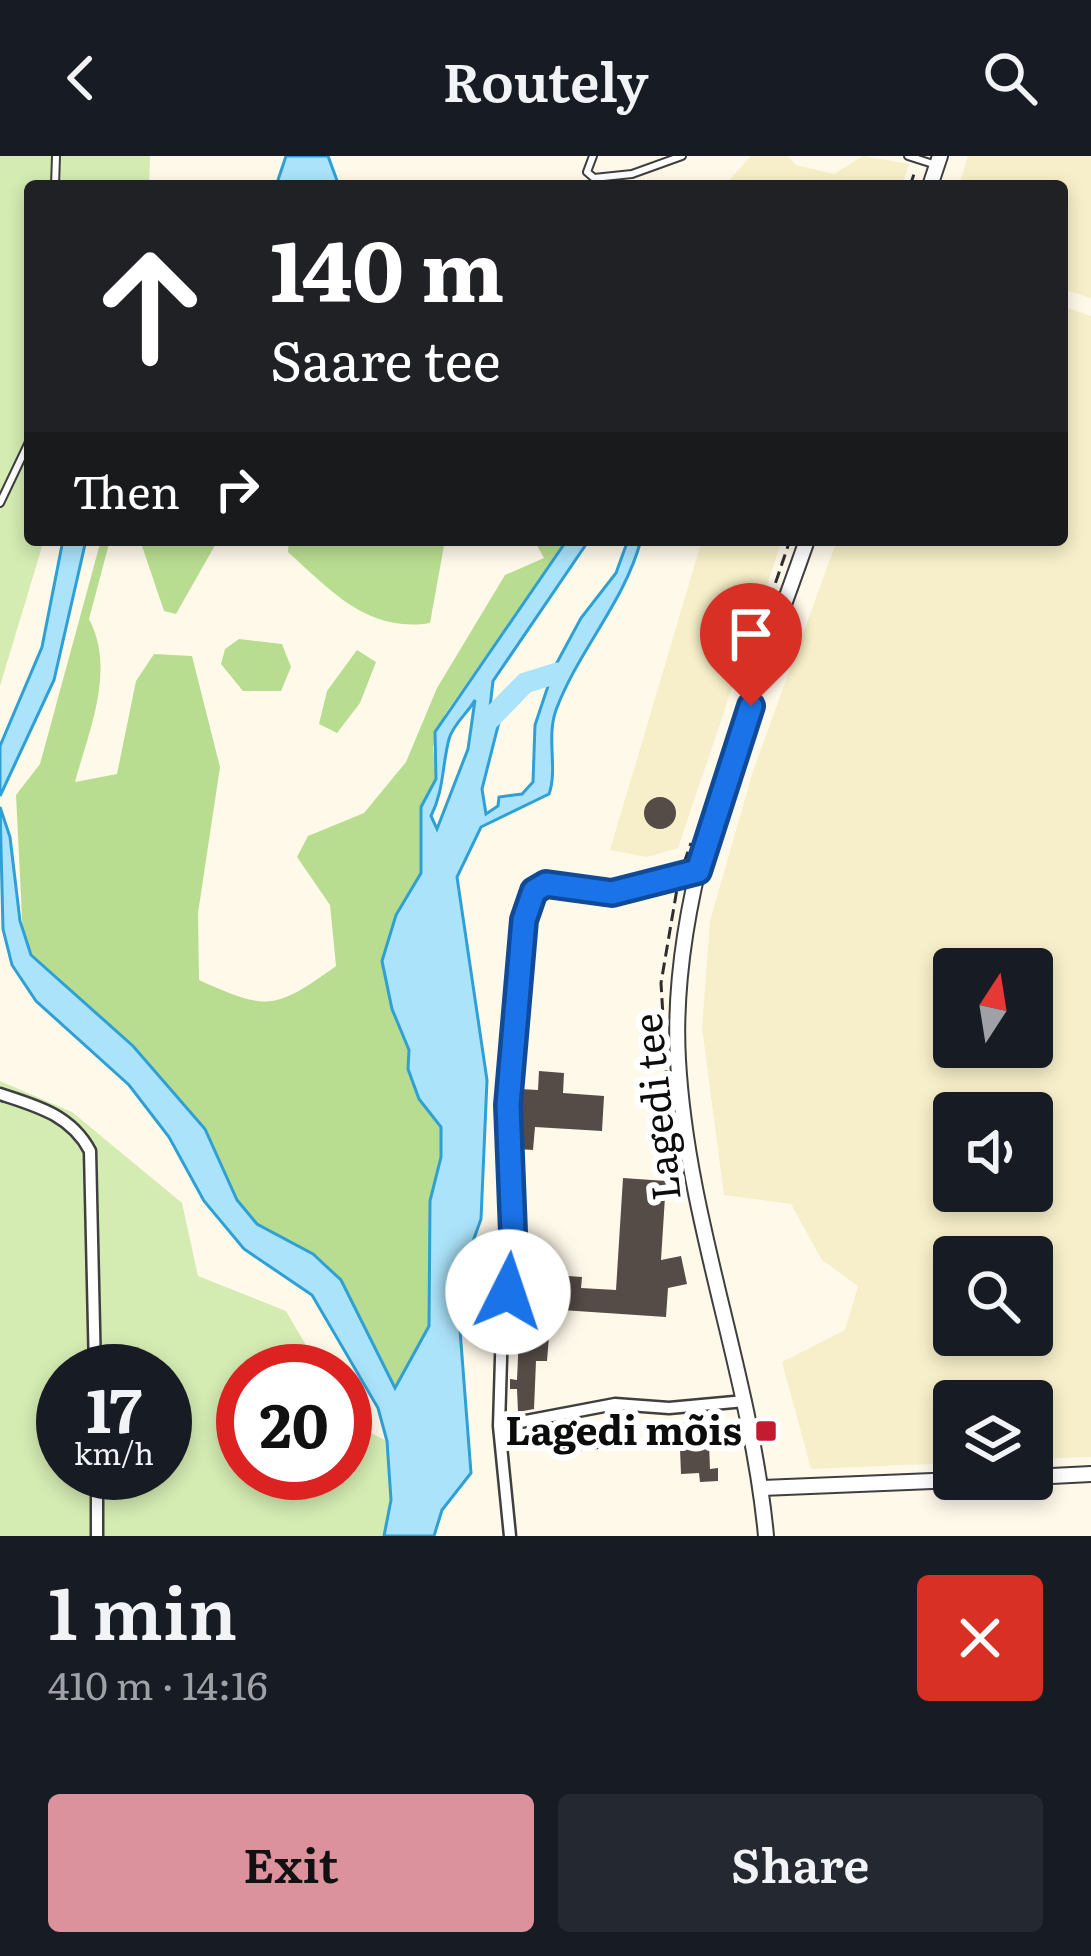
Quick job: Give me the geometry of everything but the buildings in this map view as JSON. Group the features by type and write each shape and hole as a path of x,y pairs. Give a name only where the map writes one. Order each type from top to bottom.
{"street":[{"name":"Lagedi tee","path":"766,1536 745,1401 691,1161 678,1063 679,970 698,871 805,546"},
{"path":"514,1033 524,920 534,891 546,884 612,893 698,871"},
{"path":"0,1094 46,1109 79,1130 90,1151 94,1344"},
{"path":"502,1325 499,1426 510,1536"},
{"path":"499,1426 616,1404 669,1408 745,1401"},
{"path":"1053,1476 1091,1474"},
{"path":"761,1488 933,1481"},
{"path":"97,1500 97,1536"}],"lane":[{"path":"593,156 587,172 594,178 632,174 682,156"},
{"path":"908,156 939,161"},
{"path":"0,503 24,453"},
{"path":"502,1325 514,1258 508,1105 514,1033"}],"path":[{"path":"912,180 919,159"},
{"path":"761,628 788,546"},
{"path":"668,1101 661,983 680,873 695,830"}],"shaded area":[{"path":"751,156 788,156 796,165 834,174 863,156 909,164 904,180 729,180"},
{"path":"968,156 1091,156 1091,298 1068,291 1068,180 961,180"},
{"path":"1068,308 1091,316 1091,1457 1053,1458 1053,1380 933,1380 933,1464 811,1469 782,1362 845,1330 858,1286 822,1260 791,1204 724,1195 702,1028 710,921 753,771 835,546 1068,546"},
{"path":"700,546 780,546 678,848 647,857 610,850"}],"green space":[{"path":"0,156 150,156 149,180 24,180 24,546 42,546 0,686"},
{"path":"99,546 108,546 89,619 97,639 100,679 75,782 117,774 136,681 154,654 192,656 220,767 198,913 199,980 256,1001 284,998 336,966 330,905 297,857 308,836 364,813 406,762 437,688 505,575 544,558 537,546 563,546 445,714 433,747 436,779 421,873 396,915 382,961 392,1009 409,1050 408,1069 419,1099 441,1127 441,1157 430,1201 429,1326 394,1389 341,1280 313,1254 257,1224 237,1200 205,1129 133,1046 31,955 23,938 16,795 40,764"},
{"path":"142,546 215,546 176,614 164,611"},
{"path":"288,546 444,546 430,623 388,622 369,615 288,552"},
{"path":"239,639 282,644 291,667 281,691 243,691 221,664 225,649"},
{"path":"357,650 376,662 360,703 337,733 319,724 327,691"},
{"path":"0,1081 72,1112 182,1203 198,1276 286,1311 305,1344 216,1344 216,1500 372,1500 372,1434 387,1441 391,1500 384,1536 0,1536"}],"water":[{"path":"286,156 328,156 337,180 278,180"},
{"path":"62,546 85,546 54,680 0,796 0,746 42,647"},
{"path":"563,546 585,546 493,681 490,707 499,722 482,789 486,814 498,806 499,797 522,794 533,782 535,725 554,668 581,618 616,573 626,546 639,546 624,585 556,710 549,794 481,827 457,877 487,1080 481,1219 462,1272 460,1330 471,1473 442,1510 434,1536 384,1536 391,1500 387,1441 372,1398 372,1344 341,1344 312,1295 244,1249 204,1201 169,1137 129,1085 36,1001 12,965 3,929 0,807 10,837 20,921 31,955 133,1046 205,1129 237,1200 257,1224 313,1254 341,1280 395,1388 429,1326 430,1201 441,1157 441,1127 419,1099 408,1069 409,1050 392,1009 382,961 396,915 421,873 421,807 436,779 435,732","holes":["475,700 468,749 437,829 431,816 449,739"]}],"waterway":[{"path":"485,724 525,683 557,673"}],"place":[{"name":"Lagedi mõis","path":"766,1431"}],"route":[{"path":"508,1292 514,1258 508,1105 524,920 534,891 546,884 612,893 698,871 751,706"}]}
